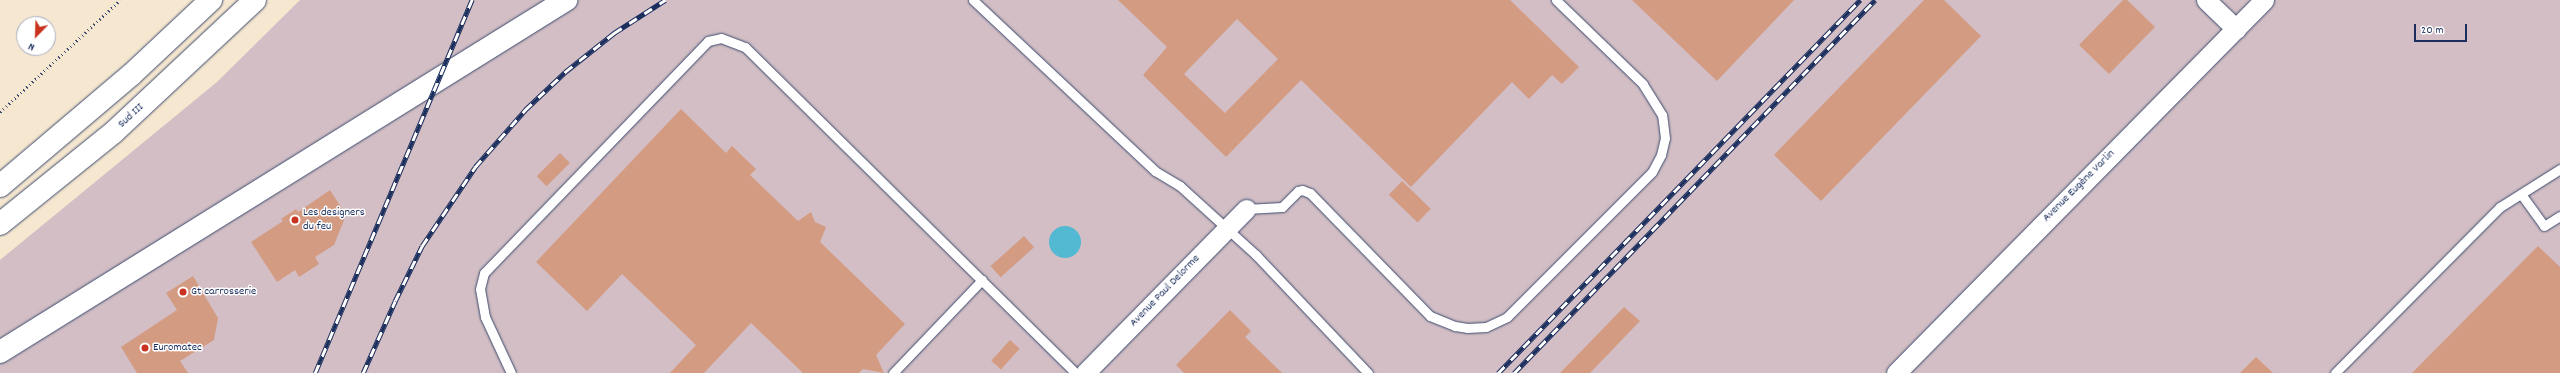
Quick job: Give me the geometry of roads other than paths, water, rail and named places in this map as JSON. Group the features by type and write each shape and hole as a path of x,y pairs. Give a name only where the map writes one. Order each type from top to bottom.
{"main road":[{"path":"0,186 131,75 211,0"},
{"name":"Sud III","path":"0,224 114,132 255,0"},
{"path":"0,352 566,0"}],"street":[{"path":"2206,0 2236,28"},
{"name":"Avenue Eugène Varlin","path":"1896,373 2264,0"},
{"name":"Avenue Paul Delorme","path":"1085,373 1246,209"}],"lane":[{"path":"973,0 1155,171 1180,186 1227,228 1368,373"},
{"path":"1246,209 1282,207 1302,190 1310,193 1430,316 1455,326 1467,328 1486,327 1507,317 1652,172 1661,155 1665,138 1662,115 1643,84 1556,0"},
{"path":"511,373 485,317 480,290 484,273 708,41 721,38 745,47 1076,373"},
{"path":"2335,373 2500,207 2560,169"},
{"path":"2521,194 2544,226 2560,216"},
{"path":"893,373 982,280"}],"water":[{"path":"1062,226 1068,226 1078,233 1081,242 1080,248 1074,255 1068,258 1062,258 1052,251 1049,245 1049,239 1056,229"}],"railway":[{"path":"315,373 472,0"},
{"path":"363,373 395,301 422,246 475,167 525,110 565,72 614,33 665,0"},
{"path":"1498,373 1860,0"},
{"path":"1514,373 1875,0"}],"place":[{"name":"Les designers du feu","path":"295,220"},
{"name":"Gt carrosserie","path":"183,292"},
{"name":"Euromatec","path":"145,348"}]}
